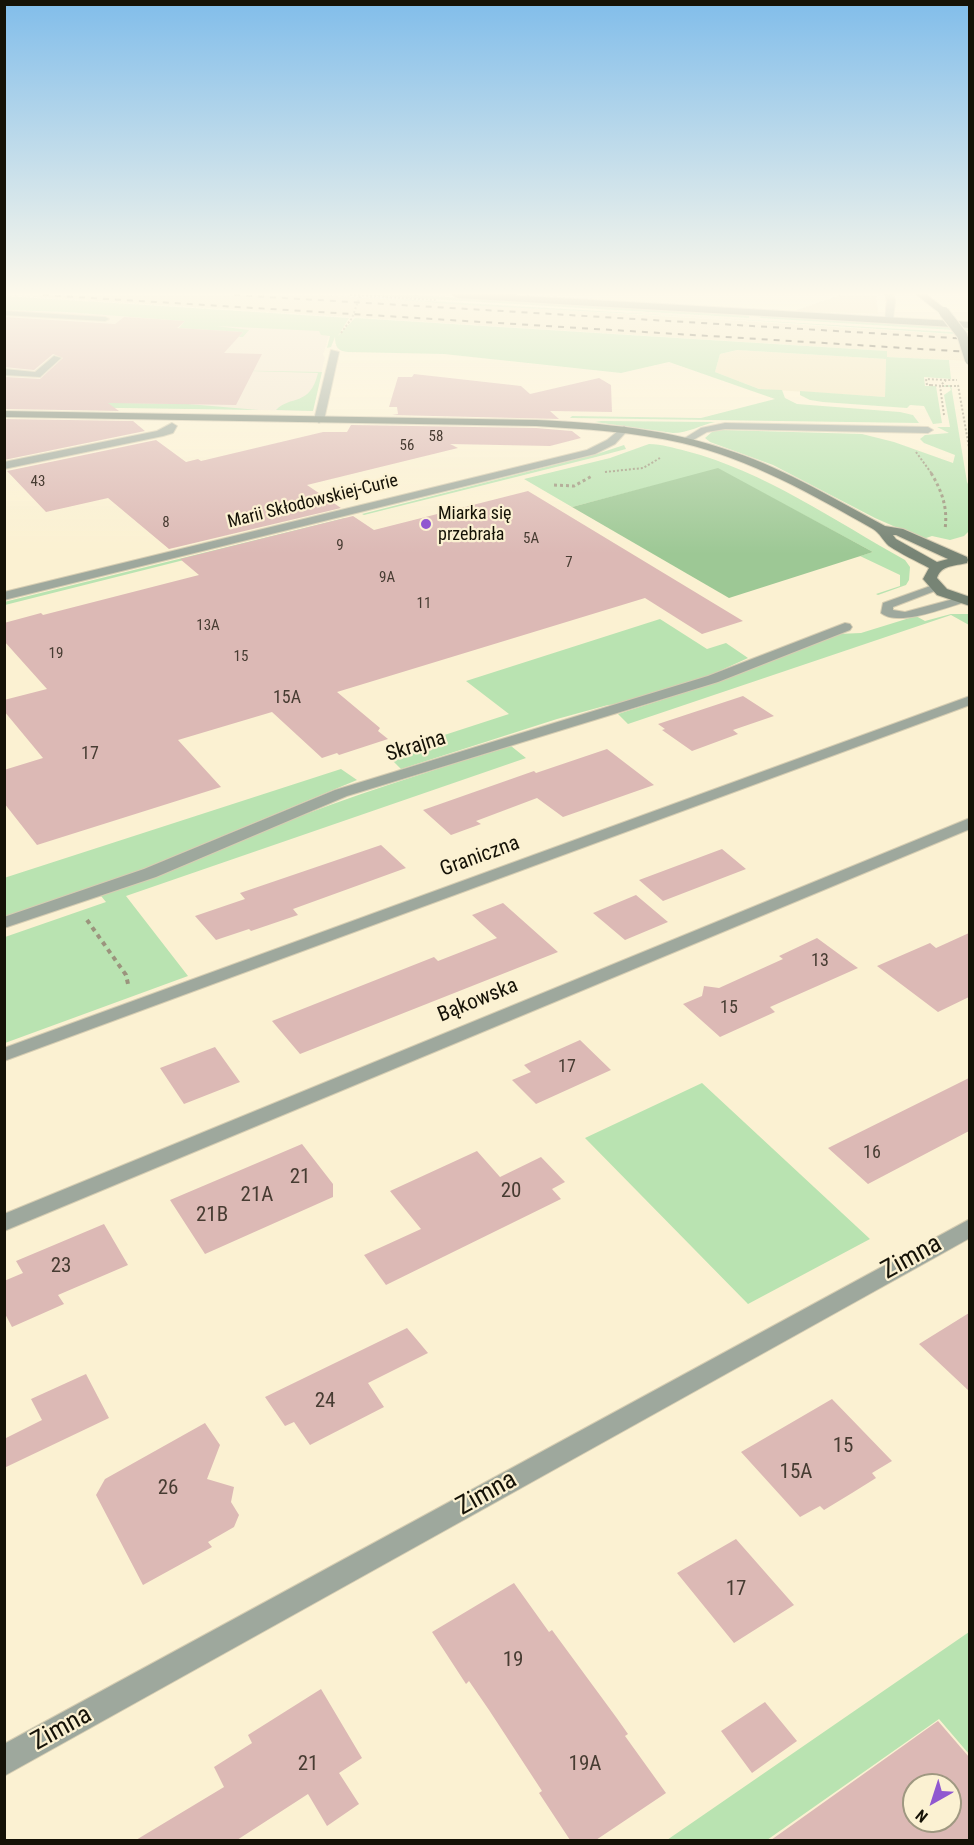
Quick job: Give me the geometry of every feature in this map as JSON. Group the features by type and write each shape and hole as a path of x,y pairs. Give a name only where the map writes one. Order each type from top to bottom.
{"street":[{"path":"319,420 328,381"},
{"path":"4,414 536,423 645,432 685,441 752,463 882,529 899,532 966,560"},
{"path":"4,466 159,435 172,426"},
{"name":"Marii Skłodowskiej-Curie","path":"4,596 591,452 611,442 624,429"},
{"path":"882,529 892,542 937,567"},
{"path":"965,601 936,587 930,579 937,567 966,560"},
{"name":"Skrajna","path":"4,923 150,873 341,793 713,679 845,627"},
{"name":"Graniczna","path":"4,1055 969,700"},
{"name":"Bąkowska","path":"4,1223 969,823"},
{"name":"Zimna","path":"4,1761 969,1227"}],"lane":[{"path":"685,441 704,429 725,426 928,430"},
{"path":"936,587 887,605 887,613 905,615 965,601"}],"path":[{"path":"926,381 927,385 946,389"},
{"path":"944,381 940,386 944,415"},
{"path":"941,393 952,386 958,386 969,453"},
{"path":"915,450 937,484 947,507 947,521 944,530"},
{"path":"74,900 126,975 133,1008"}],"shaded area":[{"path":"5,381 320,381 313,411 5,406"},
{"path":"739,381 885,381 885,397 759,389"}],"green space":[{"path":"315,381 320,381 313,411 276,410 281,405 305,396"},
{"path":"724,381 739,381 759,389 782,390 785,398 797,404 900,412 913,415 919,423 570,418 572,416 701,418 775,399"},
{"path":"885,381 924,381 925,386 936,386 942,423 933,424 924,406 910,405 907,408 823,402 810,400 800,395 800,391 885,397"},
{"path":"951,385 969,486 969,531 964,536 950,540 932,536 923,539 875,518 773,465 710,442 705,438 713,431 723,430 862,434 894,442 953,463 955,455 924,443 920,439 925,435 949,433 937,427 950,427 944,395 951,390 950,387 943,387"},
{"path":"57,402 188,404 259,410 53,407"},
{"path":"595,422 715,422 684,432 673,433"},
{"path":"649,444 672,447 715,460 798,498 905,560 910,567 909,580 906,585 876,594 900,586 900,575 860,556 873,552 718,469 572,507 524,479 610,458"},
{"path":"624,445 626,449 596,457 362,514 597,454"},
{"path":"718,468 873,552 729,598 572,507"},
{"path":"347,519 5,605 4,602"},
{"path":"951,614 969,614 969,625 951,615 628,724 618,714 705,686 838,634 861,633 916,616 925,621"},
{"path":"660,619 707,649 726,643 748,658 704,678 621,704 608,705 557,719 401,769 386,754 509,714 466,681"},
{"path":"511,746 526,758 126,896 188,976 5,1043 5,937 106,902 101,896 301,816 390,784"},
{"path":"341,769 357,780 126,876 5,919 4,878"},
{"path":"702,1083 870,1239 748,1304 585,1138"},
{"path":"969,1632 969,1754 939,1719 767,1840 667,1840"}],"building":[{"path":"4,381 248,381 236,405 108,403 119,411 4,409"},
{"path":"397,381 477,381 521,386 530,394 586,381 604,381 611,385 612,412 550,411 559,419 392,415 398,414 397,407 389,407"},
{"path":"4,419 133,421 145,431 4,460"},
{"path":"351,425 536,428 572,431 581,438 550,446 450,444 458,448 307,485 341,508 169,549 108,498 46,512 7,471 156,440 186,462 198,459 201,461 323,432 347,432"},
{"path":"528,491 743,621 702,634 645,598 337,692 380,728 378,731 388,739 339,755 337,753 322,758 272,712 178,740 221,787 37,845 4,803 4,770 43,758 4,711 4,700 47,689 4,641 4,623 199,575 180,559 353,516 374,530"},
{"path":"743,696 774,716 733,730 738,734 692,751 662,730 665,729 658,724"},
{"path":"607,749 654,785 563,817 537,798 476,821 481,824 451,835 423,810 534,771 536,773"},
{"path":"381,845 406,868 293,909 298,915 216,940 195,916 245,899 240,893"},
{"path":"722,849 746,869 663,901 639,880"},
{"path":"636,895 668,922 625,940 593,913"},
{"path":"503,903 558,952 300,1054 272,1021 434,957 438,961 497,938 472,915"},
{"path":"969,933 969,997 938,1012 877,966 930,943 936,948"},
{"path":"817,938 858,968 770,1007 775,1012 720,1037 683,1004 702,996 704,986 719,988 783,959 779,956"},
{"path":"580,1040 611,1070 536,1104 512,1080 531,1072 524,1065"},
{"path":"215,1047 240,1082 184,1104 160,1068"},
{"path":"969,1078 969,1131 868,1184 828,1148"},
{"path":"302,1144 333,1184 333,1197 205,1254 170,1200"},
{"path":"477,1151 500,1177 541,1157 565,1182 552,1189 561,1199 386,1285 364,1255 421,1229 390,1191"},
{"path":"104,1224 128,1265 58,1295 64,1304 12,1327 4,1312 4,1281 23,1273 16,1261"},
{"path":"969,1313 969,1391 919,1344"},
{"path":"407,1328 428,1353 368,1383 384,1407 310,1445 294,1422 285,1426 265,1397"},
{"path":"86,1374 109,1418 4,1468 4,1439 42,1420 31,1399"},
{"path":"832,1399 892,1461 872,1473 876,1478 852,1493 824,1510 820,1506 800,1517 741,1452"},
{"path":"205,1423 220,1445 207,1479 234,1487 231,1502 239,1515 234,1527 208,1542 212,1547 143,1585 96,1495 105,1479"},
{"path":"736,1539 794,1605 734,1643 677,1573"},
{"path":"514,1583 549,1632 552,1630 616,1717 628,1734 625,1736 666,1793 596,1840 570,1840 539,1793 542,1791 489,1710 469,1681 466,1684 432,1632"},
{"path":"321,1689 362,1758 339,1773 359,1804 327,1826 308,1794 237,1840 136,1840 224,1787 214,1767 252,1743 248,1735"},
{"path":"765,1702 797,1741 752,1773 721,1731"},
{"path":"938,1721 969,1757 969,1840 771,1840"}],"place":[{"name":"Miarka się przebrała","path":"426,524"}]}
